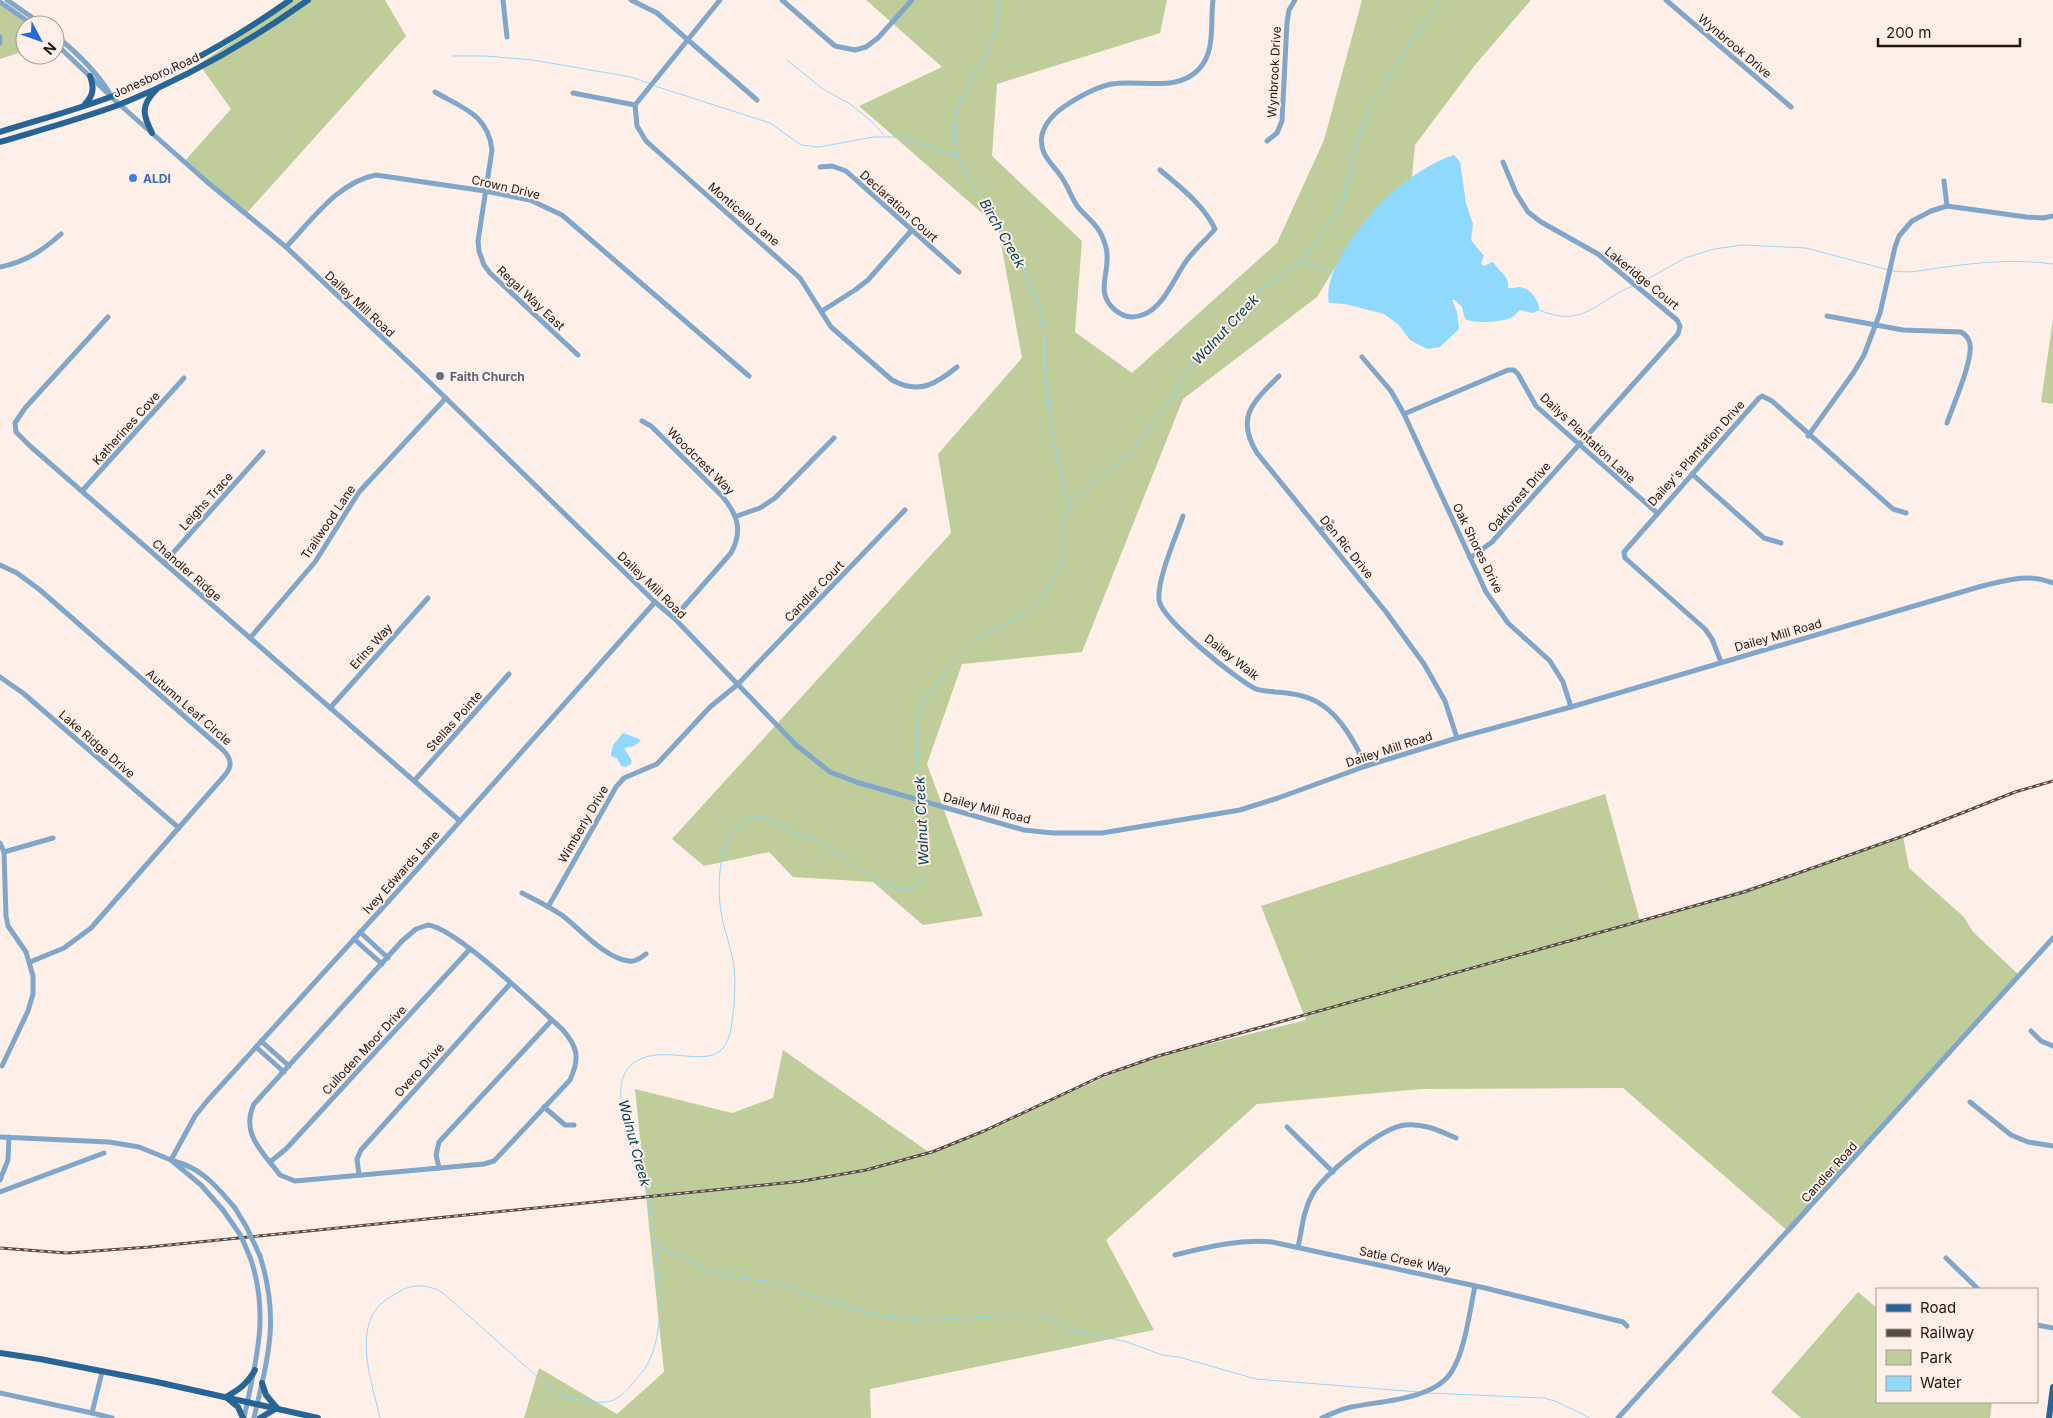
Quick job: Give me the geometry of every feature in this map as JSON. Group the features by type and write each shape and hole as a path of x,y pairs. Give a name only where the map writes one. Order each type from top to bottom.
{"main road":[{"name":"Jonesboro Road","path":"0,132 112,97 159,77 207,54 290,0"},
{"name":"Jonesboro Road","path":"0,142 119,104 158,88 231,51 308,0"},
{"path":"82,106 89,101 92,94 93,84 90,76"},
{"path":"152,133 145,120 144,109 148,99 158,88"},
{"path":"0,1353 40,1358 318,1418"},
{"path":"226,1397 242,1388 249,1381 255,1370"},
{"path":"262,1384 266,1395 277,1408"},
{"path":"2049,1418 2053,1387"},
{"path":"226,1397 238,1407 244,1418"},
{"path":"260,1418 277,1408"}],"street":[{"path":"504,0 507,37"},
{"path":"631,0 657,14 757,100"},
{"path":"573,92 635,104 720,0"},
{"path":"782,0 835,46 855,50 866,47 878,38 912,0"},
{"path":"1160,170 1194,200 1210,219 1215,229 1188,258 1162,300 1140,316 1129,317 1120,314 1110,306 1105,298 1103,289 1108,252 1099,228 1078,207 1064,181 1046,159 1041,148 1042,134 1051,118 1062,108 1096,88 1126,83 1173,83 1194,73 1199,69 1208,54 1213,0"},
{"name":"Wynbrook Drive","path":"1267,141 1277,133 1282,121 1286,22 1289,10 1295,0"},
{"name":"Wynbrook Drive","path":"1666,0 1791,106"},
{"path":"0,2 10,3 28,15"},
{"path":"10,3 23,15"},
{"path":"0,37 0,43"},
{"path":"65,45 96,74 112,97"},
{"path":"65,52 112,97"},
{"name":"Regal Way East","path":"435,92 476,116 488,129 492,150 478,241 484,265 505,289 578,355"},
{"name":"Dailey Mill Road","path":"112,97 286,247 446,398 655,602 674,618 796,745 830,772 856,782 1024,830 1102,833 1240,810 1366,766 1457,738 1571,707 1982,586 2022,576 2038,578 2053,583"},
{"name":"Monticello Lane","path":"635,104 637,126 646,141 800,278 832,327 892,380 912,388 943,379 957,367"},
{"name":"Lakeridge Court","path":"1503,162 1516,193 1528,212 1541,222 1598,254 1678,320 1680,326 1678,334 1579,445"},
{"name":"Declaration Court","path":"820,167 832,166 846,171 959,272"},
{"name":"Crown Drive","path":"286,247 328,202 362,177 390,175 530,200 562,215 749,376"},
{"path":"1944,181 1947,206"},
{"path":"1808,436 1864,355 1877,324 1885,296 1892,256 1906,227 1930,211 1947,206 2043,218 2053,216"},
{"path":"822,310 868,280 911,231"},
{"path":"0,267 29,259 47,247 61,234"},
{"path":"1827,316 1910,330 1961,332 1966,336 1970,347 1967,361 1947,423"},
{"name":"Chandler Ridge","path":"108,317 16,419 14,427 19,436 460,821"},
{"name":"Oak Shores Drive","path":"1362,357 1385,384 1404,414 1486,592 1508,624 1550,661 1563,682 1571,707"},
{"name":"Dailys Plantation Lane","path":"1404,414 1417,411 1450,394 1508,370 1514,370 1536,406 1656,512"},
{"name":"Den Ric Drive","path":"1279,376 1262,393 1251,408 1246,419 1247,433 1257,453 1386,612 1424,664 1445,701 1457,738"},
{"name":"Katherines Cove","path":"82,491 184,378"},
{"name":"Dailey's Plantation Drive","path":"1721,662 1712,639 1705,629 1624,556 1625,548 1762,396 1772,402 1893,510 1906,513"},
{"name":"Trailwood Lane","path":"250,638 315,562 359,492 446,398"},
{"name":"Woodcrest Way","path":"642,421 651,426 722,496 736,516"},
{"path":"674,618 732,553 739,533 736,516 760,508 775,498 834,438"},
{"name":"Oakforest Drive","path":"1470,558 1492,542 1579,445"},
{"name":"Leighs Trace","path":"164,563 263,452"},
{"path":"1692,474 1764,538 1781,544"},
{"name":"Candler Court","path":"737,685 905,510"},
{"name":"Dailey Walk","path":"1183,516 1159,587 1159,602 1166,614 1215,659 1244,682 1258,690 1295,694 1322,705 1347,732 1366,766"},
{"path":"1320,530 1332,522"},
{"name":"Autumn Leaf Circle","path":"0,565 17,573 40,590 227,754 230,763 228,772 91,928 64,948 30,962"},
{"name":"Erins Way","path":"330,708 428,598"},
{"name":"Ivey Edwards Lane","path":"171,1160 195,1116 655,602"},
{"name":"Stellas Pointe","path":"414,781 509,674"},
{"name":"Lake Ridge Drive","path":"0,677 23,693 179,828"},
{"name":"Wimberly Drive","path":"548,906 616,787 624,778 657,764 710,707 737,685"},
{"path":"4,852 53,838"},
{"path":"0,844 4,852 8,926 26,952 33,976 33,994 28,1012 2,1066"},
{"path":"522,893 548,906 572,923 600,948 620,958 628,961 636,960 646,954"},
{"path":"428,925 429,919"},
{"path":"428,925 436,926 470,949 552,1020 573,1042 576,1048 575,1061 574,1072 570,1080 494,1161 484,1164 295,1181 283,1177 253,1140 248,1126 248,1119 254,1104 416,929 428,925"},
{"path":"360,932 388,958"},
{"name":"Candler Road","path":"1618,1418 2053,938"},
{"path":"354,939 382,964"},
{"name":"Culloden Moor Drive","path":"270,1162 286,1149 470,949"},
{"name":"Overo Drive","path":"359,1175 357,1159 361,1150 510,984"},
{"path":"438,1168 436,1155 439,1142 552,1020"},
{"path":"2031,1031 2041,1041 2053,1046"},
{"path":"262,1041 289,1066"},
{"path":"256,1047 284,1072"},
{"path":"1970,1102 2012,1136 2028,1142 2053,1146"},
{"path":"544,1107 565,1125 574,1125"},
{"path":"1298,1247 1305,1212 1312,1194 1342,1162 1390,1129 1404,1125 1433,1128 1456,1138"},
{"path":"1287,1127 1332,1172"},
{"path":"0,1137 139,1146 171,1160 191,1166 202,1174 235,1208 260,1256 269,1292 272,1316 269,1353 254,1418"},
{"path":"0,1180 8,1160 9,1137"},
{"path":"0,1192 104,1153"},
{"path":"171,1160 201,1185 223,1210 241,1236 250,1257 258,1287 261,1328 255,1370 244,1418"},
{"name":"Satie Creek Way","path":"1175,1255 1220,1244 1251,1240 1272,1242 1475,1286 1623,1322 1627,1326"},
{"path":"1946,1258 1977,1288"},
{"path":"1322,1418 1348,1407 1388,1402 1414,1395 1446,1380 1458,1359 1475,1286"},
{"path":"2038,1325 2053,1328"},
{"path":"92,1413 102,1372"},
{"path":"0,1393 112,1418"}],"green space":[{"path":"294,0 385,0 406,36 244,216 183,163 231,109 199,64"},
{"path":"866,0 1167,0 1160,33 997,84 992,156 1082,241 1075,332 1132,373 1277,243 1324,140 1362,0 1531,0 1475,65 1415,145 1411,187 1345,251 1317,297 1183,399 1082,652 962,664 927,764 983,916 923,925 873,882 793,877 769,852 704,866 672,839 951,533 938,454 1022,358 998,227 859,106 942,67"},
{"path":"0,5 15,15 15,54 0,59"},
{"path":"2053,319 2053,404 2041,402"},
{"path":"1605,794 1640,921 1800,872 1903,836 1909,868 1964,917 1973,932 2018,974 1790,1233 1623,1088 1421,1089 1257,1104 1106,1240 1154,1330 870,1389 871,1418 524,1418 539,1368 617,1414 664,1372 635,1089 732,1113 773,1098 783,1050 930,1153 1144,1060 1306,1020 1261,906"},
{"path":"1858,1292 1876,1307 1876,1403 1992,1403 1990,1418 1801,1418 1771,1392"}],"water":[{"path":"1454,155 1460,162 1466,203 1473,224 1471,240 1484,256 1481,264 1484,266 1492,262 1494,263 1508,280 1508,288 1520,287 1531,292 1536,299 1539,310 1533,313 1520,310 1511,318 1501,321 1474,322 1465,319 1462,307 1455,300 1452,300 1457,312 1459,329 1440,347 1427,349 1410,340 1399,325 1384,314 1345,304 1329,303 1329,289 1333,273 1341,256 1364,222 1377,207 1413,176 1433,164"},
{"path":"623,733 641,741 634,746 624,748 632,761 630,765 625,767 621,766 617,758 612,757 611,754 613,745"}],"waterway":[{"name":"Birch Creek","path":"999,0 994,34 988,50 959,104 955,119 954,136 957,156 993,218 1019,257 1038,302 1044,336 1044,367 1049,412 1054,444 1069,506"},
{"name":"Walnut Creek","path":"920,799 916,729 921,709 929,694 964,651 985,634 1022,616 1035,606 1052,581 1061,559 1064,545 1064,521 1066,513 1075,499 1135,449 1173,398 1193,361 1267,284 1303,259 1321,237 1343,201 1358,139 1371,106 1417,34 1442,0"},
{"path":"451,56 486,56 533,60 631,77 651,84"},
{"path":"787,60 823,89 850,104 870,120 884,135"},
{"path":"655,86 770,123 801,145 819,147 873,137 899,137 956,155"},
{"path":"1637,285 1685,258 1714,249 1742,245 1806,248 1889,270"},
{"path":"1301,261 1332,274"},
{"path":"1892,271 1913,272 1999,262 2053,264"},
{"path":"1539,310 1555,315 1579,315 1633,286"},
{"name":"Walnut Creek","path":"380,1418 367,1361 367,1332 371,1318 380,1305 403,1290 414,1286 426,1286 443,1293 550,1388 564,1396 573,1399 609,1402 622,1394 637,1378 648,1363 655,1344 660,1312 660,1295 650,1204 647,1191 641,1179 621,1098 621,1085 627,1069 641,1059 654,1055 705,1056 715,1054 726,1044 731,1028 734,1005 735,974 722,918 719,884 723,854 728,841 735,829 746,821 759,816 787,830 823,844 876,879 892,886 907,889 918,884 924,871 920,803"},
{"path":"656,1246 724,1276 774,1282 875,1315 930,1320 1010,1315 1043,1316 1073,1330 1127,1342 1162,1355 1179,1357 1256,1379 1418,1392"},
{"path":"1427,1393 1544,1398 1555,1401 1590,1418"}],"railway":[{"path":"0,1248 67,1253 149,1247 803,1181 866,1170 932,1152 984,1131 1104,1075 1158,1056 1744,892 1906,835 2015,792 2053,781"}],"place":[{"name":"ALDI","path":"133,178"},
{"name":"Faith Church","path":"440,376"}]}
